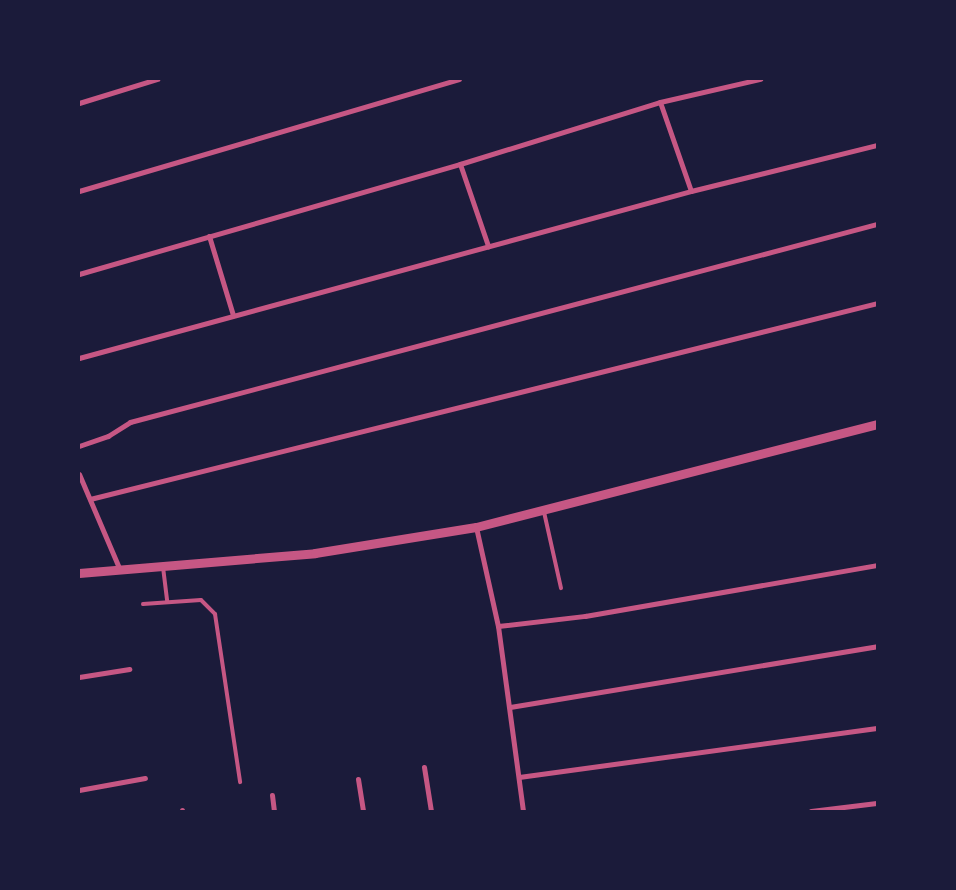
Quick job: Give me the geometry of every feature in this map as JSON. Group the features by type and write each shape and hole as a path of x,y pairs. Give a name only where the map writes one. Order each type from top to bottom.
{"street":[{"path":"79,103 157,79"},
{"path":"79,191 459,79"},
{"path":"79,274 460,164 660,102 760,79"},
{"path":"660,102 691,191"},
{"path":"79,358 691,191 877,144"},
{"path":"460,164 488,246"},
{"path":"79,446 108,436 130,422 877,224"},
{"path":"209,236 234,315"},
{"path":"90,499 877,303"},
{"path":"79,572 315,553 476,527 544,512 877,424"},
{"path":"79,474 120,568"},
{"path":"476,527 498,626 523,811"},
{"path":"498,626 585,616 877,565"},
{"path":"510,707 877,646"},
{"path":"79,677 130,669"},
{"path":"519,778 877,728"},
{"path":"424,766 431,811"},
{"path":"79,790 145,778"},
{"path":"358,779 363,811"},
{"path":"272,795 274,811"},
{"path":"811,811 877,803"}],"lane":[{"path":"544,512 561,588"},
{"path":"163,565 167,602"},
{"path":"143,604 200,600 215,614 240,782"}]}
